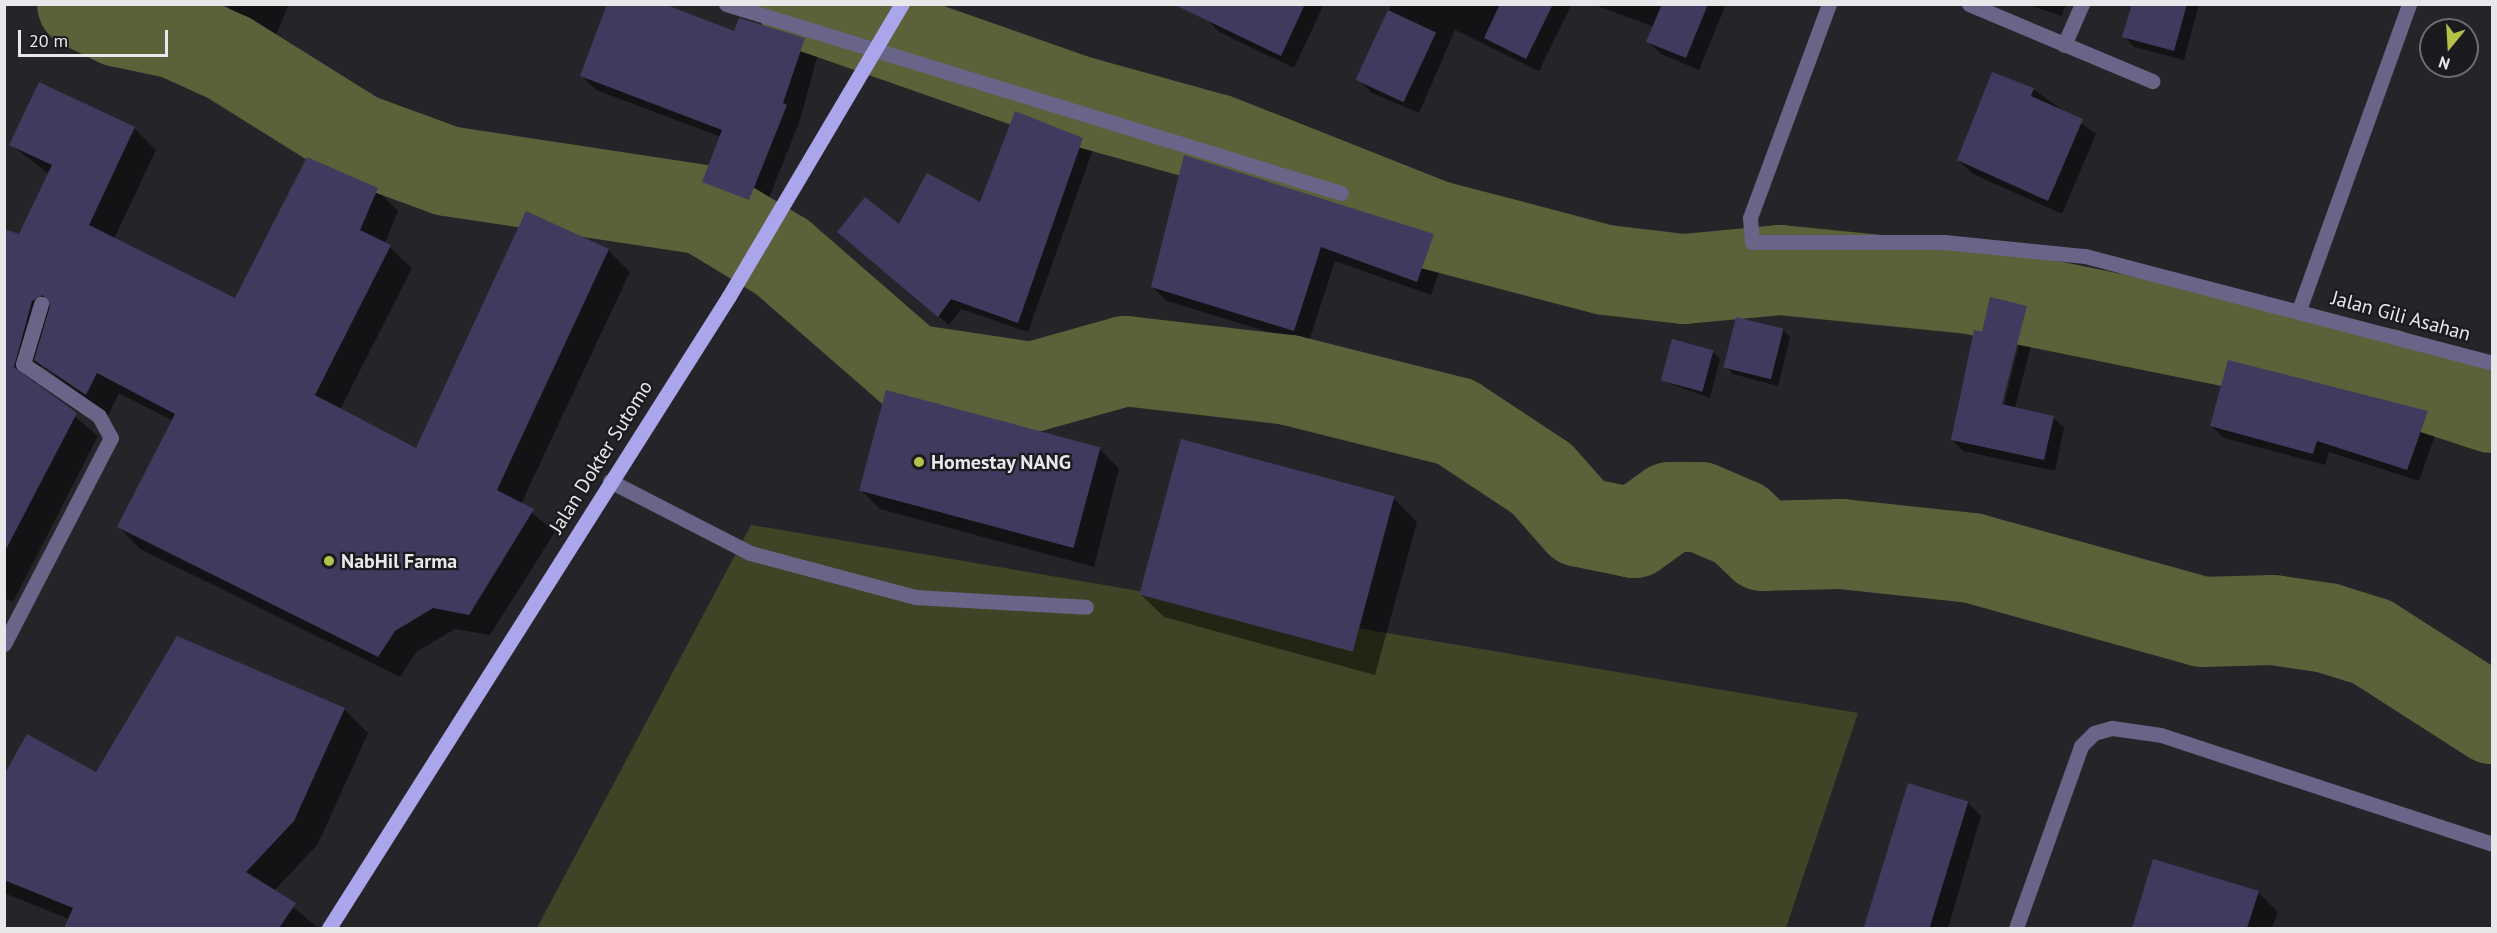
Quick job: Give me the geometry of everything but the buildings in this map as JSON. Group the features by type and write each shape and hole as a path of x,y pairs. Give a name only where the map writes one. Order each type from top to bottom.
{"main road":[{"name":"Jalan Dokter Sutomo","path":"329,928 729,296 782,202 901,7"}],"street":[{"path":"726,4 874,52 1341,193"},
{"name":"Jalan Gili Asahan","path":"1829,4 1750,218 1752,242 1944,242 2085,256 2299,310 2493,363"},
{"path":"1969,4 2152,81"},
{"path":"2064,45 2082,4"},
{"path":"2299,310 2409,4"},
{"path":"4,644 111,438 99,416 23,364 41,304"},
{"path":"610,481 750,553 904,594 1086,607"},
{"path":"2016,928 2081,746 2094,733 2112,728 2160,735 2493,844"}],"green space":[{"path":"751,525 1858,713 1786,928 537,928"}],"waterway":[{"path":"82,4 119,22 176,34 229,58 357,138 447,171 704,210 782,257 911,369 1032,387 1125,361 1289,380 1456,422 1542,479 1580,522 1634,533 1670,507 1700,507 1740,524 1763,546 1841,544 1972,558 2202,622 2273,620 2327,628 2372,642 2492,719"},
{"path":"802,4 1076,100 1217,139 1434,225 1606,270 1684,279 1780,270 1970,289 2388,374 2492,408"}],"place":[{"name":"Homestay NANG","path":"919,462"},
{"name":"NabHil Farma","path":"329,561"}]}
